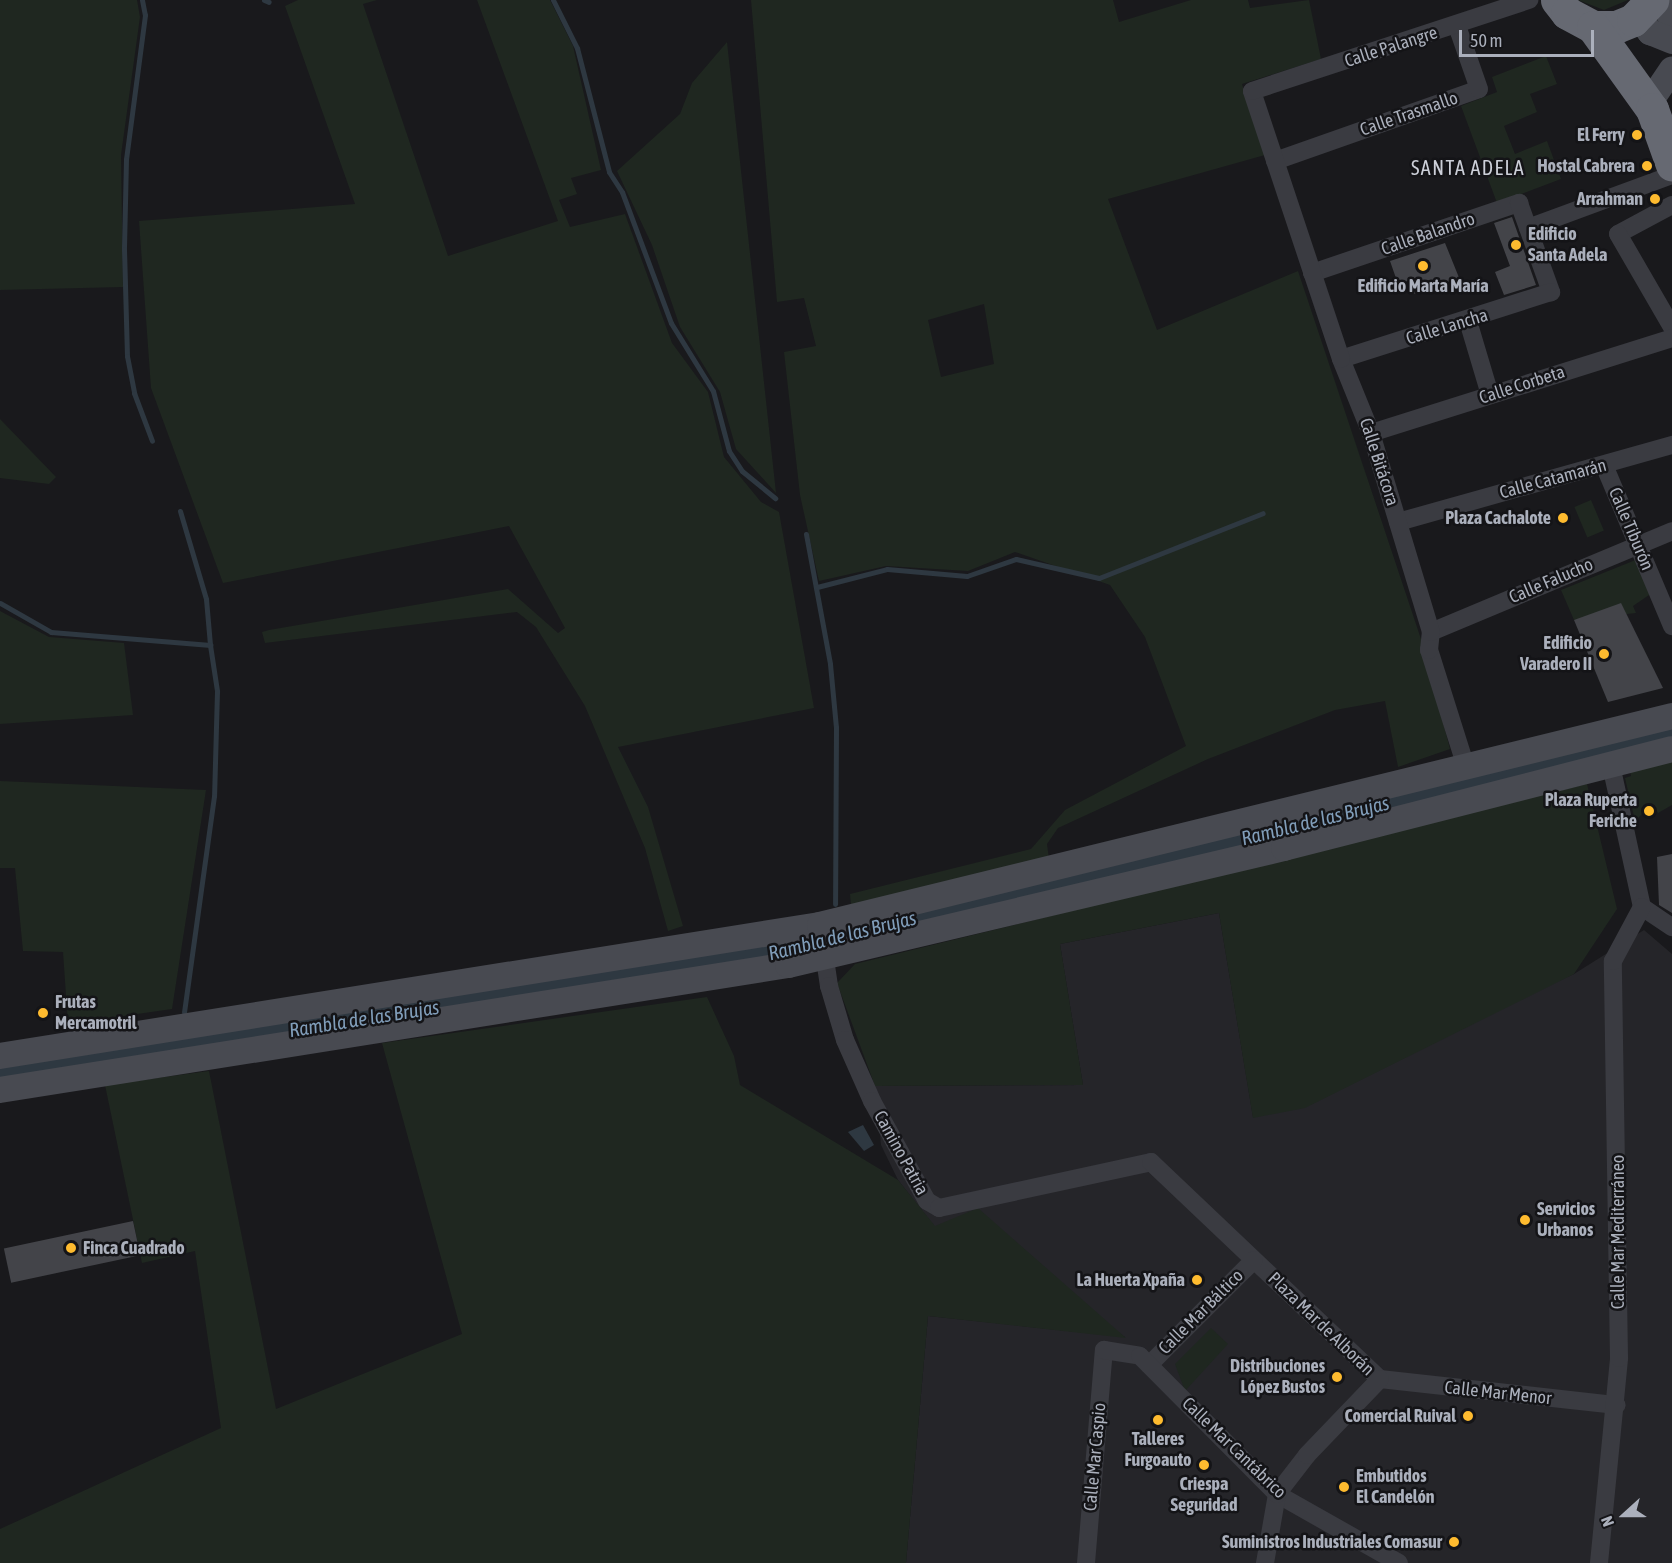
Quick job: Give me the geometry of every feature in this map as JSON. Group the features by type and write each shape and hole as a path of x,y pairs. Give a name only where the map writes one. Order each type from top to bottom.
{"highway":[{"path":"1564,10 1616,27 1646,9 1653,102 1672,165"},
{"path":"1564,10 1653,102"}],"street":[{"name":"Calle Palangre","path":"1251,91 1457,26 1529,0"},
{"path":"1646,9 1672,20"},
{"path":"1646,9 1650,32 1672,40"},
{"name":"Calle Trasmallo","path":"1275,160 1479,89 1457,26"},
{"path":"1653,102 1672,69"},
{"name":"Calle Bitácora","path":"1251,91 1341,359 1371,433 1431,632 1429,650 1466,767"},
{"path":"1528,228 1672,174"},
{"name":"Calle Balandro","path":"1312,273 1519,203 1551,291"},
{"path":"1672,205 1618,234 1672,327"},
{"name":"Calle Lancha","path":"1341,359 1468,321 1551,291"},
{"path":"1468,321 1490,395"},
{"name":"Calle Corbeta","path":"1371,433 1672,338"},
{"name":"Calle Catamarán","path":"1398,522 1672,446"},
{"name":"Calle Tiburón","path":"1604,465 1672,626"},
{"name":"Calle Falucho","path":"1431,632 1672,531"},
{"path":"0,1056 821,928 1672,716"},
{"path":"0,1090 823,954 1284,849 1672,749"},
{"path":"1611,765 1642,907 1672,927"},
{"name":"Calle Mar Mediterráneo","path":"1599,1563 1617,1405 1613,962 1642,907"},
{"path":"821,928 823,954"},
{"name":"Camino Patria","path":"823,954 845,1040 872,1101 927,1201 939,1208 1151,1162"},
{"name":"Plaza Mar de Alborán","path":"1151,1162 1380,1379 1307,1455 1277,1494"},
{"name":"Calle Mar Báltico","path":"1149,1365 1254,1260"},
{"name":"Calle Mar Cantábrico","path":"1104,1350 1140,1356 1277,1494 1399,1563"},
{"name":"Calle Mar Caspio","path":"1086,1563 1104,1350"},
{"name":"Calle Mar Menor","path":"1380,1379 1617,1405"},
{"path":"1265,1563 1277,1494"}],"shaded area":[{"path":"0,0 137,0 140,17 121,155 123,287 0,290"},
{"path":"298,0 377,0 363,4 448,256 558,221 477,0 550,0 573,46 601,170 571,178 577,194 559,200 570,227 625,214 672,343 708,392 724,457 761,502 779,512 814,708 618,747 648,807 683,926 668,931 645,848 585,706 536,627 517,612 265,643 262,632 269,630 508,589 558,633 565,628 509,526 223,583 151,388 139,221 355,204 285,6"},
{"path":"751,0 1113,0 1119,22 1191,0 1248,0 1250,8 1309,0 1321,59 1242,84 1265,155 1108,199 1157,330 1298,271 1421,639 1450,749 1398,767 1385,701 1335,710 1208,759 1058,828 1047,844 1049,859 851,905 850,894 1031,849 1065,810 1186,746 1145,637 1110,585 1015,552 968,571 886,566 819,581 800,495 784,352 816,346 804,298 777,302","holes":["984,304 994,364 941,377 928,320"]},
{"path":"1578,0 1628,0 1604,10"},
{"path":"727,42 776,493 736,449 720,392 680,327 652,245 617,171 680,114 692,83"},
{"path":"1546,56 1557,84 1530,94 1537,112 1504,126 1515,154 1547,141 1561,179 1497,203 1461,106 1497,92 1492,77"},
{"path":"0,419 56,477 49,484 0,478"},
{"path":"1591,500 1604,530 1587,537 1574,507"},
{"path":"1638,559 1652,593 1633,606 1636,613 1574,620 1561,590"},
{"path":"0,611 49,637 124,643 133,715 0,724"},
{"path":"1672,761 1672,805 1658,813 1656,809 1644,812 1635,821 1625,778 1631,776 1630,771"},
{"path":"0,781 206,790 172,1009 68,1024 63,952 23,951 15,868 0,868"},
{"path":"1587,784 1617,909 1574,974 1305,1108 1253,1118 1219,913 1060,944 1083,1085 875,1086 837,983 855,964"},
{"path":"1219,913 1253,1117 1574,974 1644,930 1672,954 1672,1563 906,1563 928,1316 1125,1337 935,1227 898,1180 881,1145 875,1086 1083,1085 1060,944"},
{"path":"707,997 734,1056 740,1085 898,1180 935,1226 978,1208 1126,1338 928,1316 906,1563 0,1563 0,1529 221,1428 195,1251 142,1263 105,1085 209,1071 276,1409 462,1334 382,1043"},
{"path":"1211,1328 1228,1344 1185,1391 1175,1364"}],"water":[{"name":"Rambla de las Brujas","path":"1672,721 1672,743 918,932 0,1085 0,1063 539,978"},
{"path":"863,1125 874,1145 864,1151 848,1132"}],"building":[{"name":"Edificio Santa Adela","path":"1512,217 1536,285 1504,295 1495,272 1510,266 1494,223"},
{"name":"Edificio Marta María","path":"1445,243 1460,280 1413,294 1408,281 1398,284 1390,261"},
{"name":"Edificio Varadero II","path":"1621,603 1663,688 1608,702 1574,620"},
{"path":"1672,854 1672,913 1659,905 1657,857"},
{"name":"Finca Cuadrado","path":"133,1221 140,1255 11,1283 4,1248"}],"waterway":[{"path":"142,0 145,15 126,159 124,249 127,356 134,393 152,441"},
{"path":"264,0 269,2"},
{"path":"553,0 577,48 609,172 622,192 671,323 713,391 729,451 742,471 775,498"},
{"path":"180,511 206,599 210,645"},
{"path":"817,587 887,569 967,576 1016,559 1099,578 1263,513"},
{"path":"806,534 830,664 836,727 835,904"},
{"path":"0,603 51,632 210,645 217,691 214,796 184,1012"}],"place":[{"name":"El Ferry","path":"1637,135"},
{"name":"Hostal Cabrera","path":"1647,166"},
{"name":"Arrahman","path":"1655,199"},
{"name":"Edificio Santa Adela","path":"1516,245"},
{"name":"Edificio Marta María","path":"1423,266"},
{"name":"Plaza Cachalote","path":"1563,518"},
{"name":"Edificio Varadero II","path":"1604,654"},
{"name":"Plaza Ruperta Feriche","path":"1649,811"},
{"name":"Frutas Mercamotril","path":"43,1013"},
{"name":"Servicios Urbanos","path":"1525,1220"},
{"name":"Finca Cuadrado","path":"71,1248"},
{"name":"La Huerta Xpaña","path":"1197,1280"},
{"name":"Distribuciones López Bustos","path":"1337,1377"},
{"name":"Comercial Ruival","path":"1468,1416"},
{"name":"Talleres Furgoauto","path":"1158,1420"},
{"name":"Criespa Seguridad","path":"1204,1465"},
{"name":"Embutidos El Candelón","path":"1344,1487"},
{"name":"Suministros Industriales Comasur","path":"1454,1542"}],"district":[{"name":"SANTA ADELA","path":"1468,167"}]}
